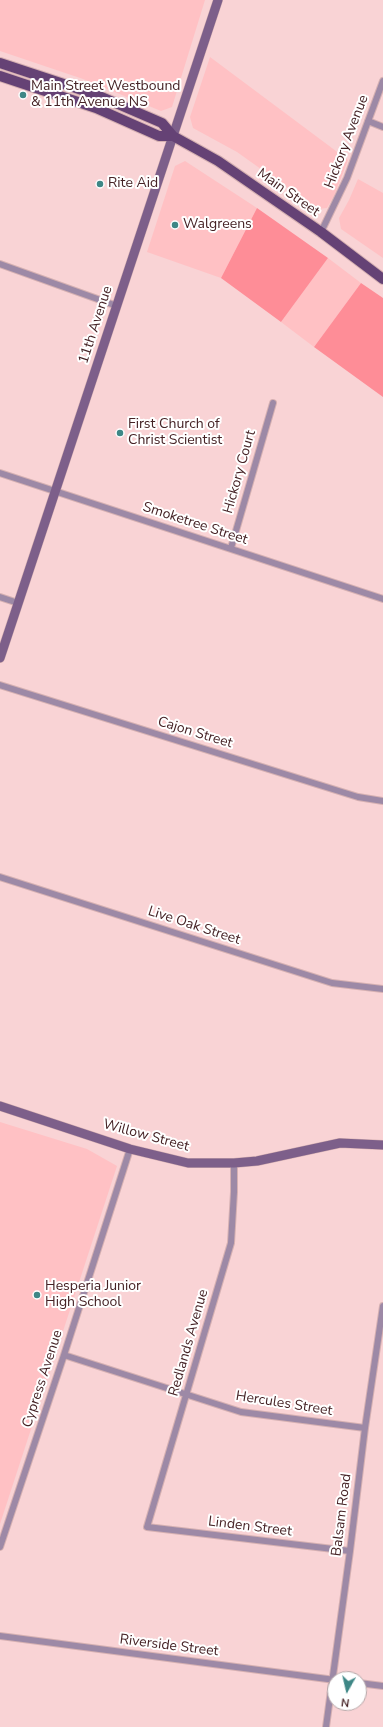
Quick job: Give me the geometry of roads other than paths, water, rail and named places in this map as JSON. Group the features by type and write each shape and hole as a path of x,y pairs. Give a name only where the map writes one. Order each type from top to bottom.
{"main road":[{"name":"11th Avenue","path":"0,658 218,0"},
{"name":"Main Street","path":"0,63 104,98 162,123 173,136 218,162 321,232 383,279"},
{"path":"0,71 9,70 14,67"},
{"name":"Main Street","path":"0,76 96,108 158,136 173,136"},
{"name":"Willow Street","path":"0,1106 130,1149 188,1162 234,1164 257,1161 340,1143 383,1144"}],"street":[{"name":"Hickory Avenue","path":"321,232 347,178 383,81"},
{"path":"368,122 383,127"},
{"path":"0,264 117,306"},
{"name":"Hickory Court","path":"231,548 273,403"},
{"name":"Smoketree Street","path":"0,473 383,599"},
{"path":"0,597 18,603"},
{"name":"Cajon Street","path":"0,685 358,797 383,801"},
{"name":"Live Oak Street","path":"0,877 332,983 383,989"},
{"name":"Cypress Avenue","path":"0,1547 64,1355 130,1149"},
{"name":"Redlands Avenue","path":"147,1527 231,1243 234,1164"},
{"name":"Balsam Road","path":"334,1671 365,1428 383,1306"},
{"name":"Hercules Street","path":"64,1355 186,1393 241,1412 365,1428"},
{"name":"Linden Street","path":"147,1527 350,1551"},
{"name":"Riverside Street","path":"0,1636 327,1678"},
{"path":"367,1684 383,1686"},
{"name":"Balsam Road","path":"326,1727 328,1711"}],"place":[{"name":"Main Street Westbound & 11th Avenue NS","path":"23,95"},
{"name":"Rite Aid","path":"100,184"},
{"name":"Walgreens","path":"175,225"},
{"name":"First Church of Christ Scientist","path":"120,433"},
{"name":"Hesperia Junior High School","path":"37,1295"}]}
